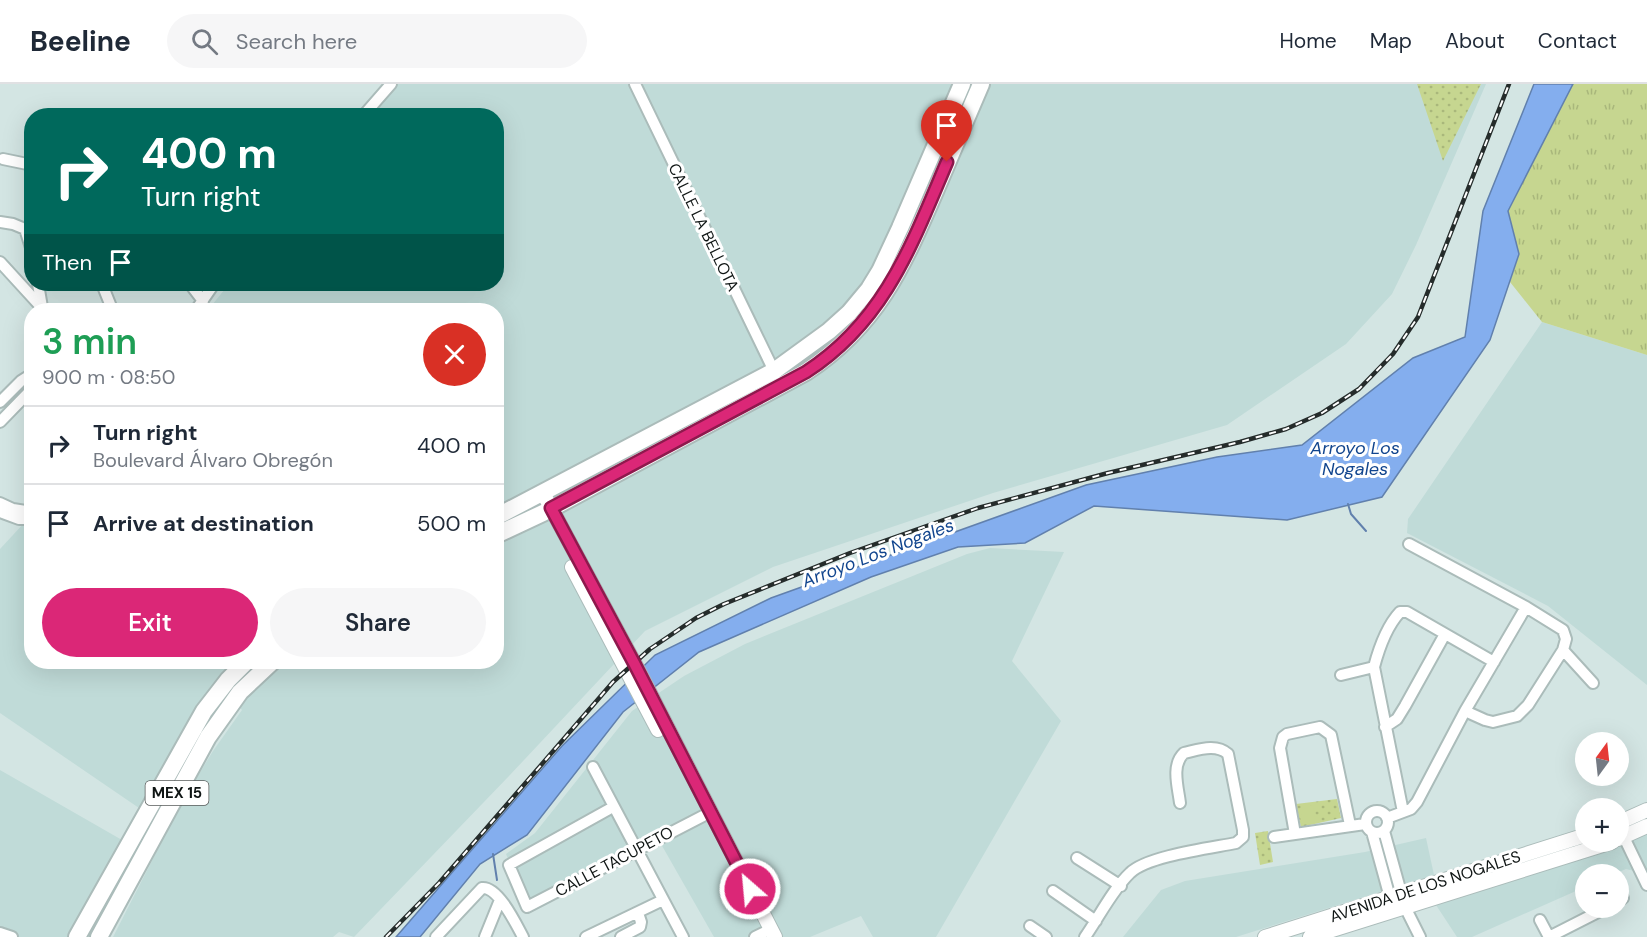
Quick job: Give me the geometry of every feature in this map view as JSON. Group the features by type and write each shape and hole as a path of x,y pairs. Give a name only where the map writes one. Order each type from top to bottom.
{"highway":[{"path":"504,513 774,370 829,331 869,289 880,271 963,84"},
{"path":"504,531 806,372 827,358 856,333 882,299 903,264 981,84"},
{"name":"MEX 15","path":"77,937 204,711 239,669"},
{"name":"MEX 15","path":"99,937 208,737 240,692 265,669"}],"main road":[{"path":"539,495 647,698 766,935"},
{"path":"647,698 703,816 766,935"},
{"name":"AVENIDA DE LOS NOGALES","path":"1629,824 1647,810"},
{"name":"AVENIDA DE LOS NOGALES","path":"1629,830 1647,826"},
{"name":"AVENIDA DE LOS NOGALES","path":"1310,937 1397,902 1575,839"},
{"name":"AVENIDA DE LOS NOGALES","path":"1265,937 1397,902 1575,846"}],"street":[{"path":"370,108 391,84"},
{"name":"CALLE LA BELLOTA","path":"634,84 774,370"},
{"path":"3,159 24,163"},
{"path":"0,222 13,224 24,230"},
{"path":"0,262 24,288"},
{"path":"27,291 38,303"},
{"path":"14,406 2,396 24,379"},
{"path":"0,422 24,396"},
{"path":"0,503 24,511"},
{"path":"0,512 19,519 24,516"},
{"path":"1409,544 1526,607 1565,632 1563,650 1528,705 1517,716 1493,722 1465,711"},
{"path":"1387,818 1411,809 1417,802 1465,711 1526,607"},
{"path":"1403,812 1374,667 1379,647 1400,612 1407,612 1494,662"},
{"path":"1385,727 1397,719 1445,634"},
{"path":"1563,650 1593,683"},
{"path":"1341,675 1374,667"},
{"path":"1295,834 1280,748 1281,742 1287,734 1320,727 1331,735 1350,825"},
{"path":"1085,937 1130,873 1146,863 1236,843 1243,837 1228,754 1224,750 1215,747 1184,753 1180,756 1176,765 1180,803"},
{"path":"593,767 683,937"},
{"name":"CALLE TACUPETO","path":"613,807 509,865 526,907 703,816"},
{"path":"1274,837 1350,825 1374,829 1387,827 1387,818 1384,814 1374,811 1369,813 1374,829 1397,902 1420,937"},
{"path":"1629,852 1647,885"},
{"path":"1077,858 1120,886"},
{"path":"436,937 482,888 486,887 500,900 522,937"},
{"path":"1053,891 1096,921"},
{"path":"485,937 500,900"},
{"path":"586,937 608,932 663,900"},
{"path":"621,937 640,927 638,913"},
{"path":"1540,920 1549,937 1586,918"},
{"path":"1030,926 1046,937"},
{"path":"0,933 12,937"}],"shaded area":[{"path":"393,84 1486,84 1416,245 1392,294 1346,344 1227,425 993,493 773,567 645,631 354,937 339,932 333,937 113,937 183,800 242,710 219,682 139,808 0,713 0,549 24,523 24,669 504,669 504,303 214,303 223,291 504,291 504,108 373,108"},
{"path":"1542,322 1647,355 1647,685 1548,606 1407,533 1408,519"},
{"path":"990,548 1064,552 1012,661 1061,721 936,937 873,937 861,916 810,937 714,937 661,844 531,912 506,854 535,833 632,711 684,676 745,644 967,554"},
{"path":"0,770 122,840 68,937 0,937"},
{"path":"1647,832 1647,874 1629,870 1629,864 1575,864 1575,891 1472,937 1457,937 1436,905 1589,852 1629,852 1629,838"},
{"path":"1426,838 1434,875 1236,937 1123,937 1161,890 1185,881 1365,852"}],"green space":[{"path":"1417,84 1481,84 1443,161"},
{"path":"1573,84 1647,84 1647,355 1542,322 1510,282 1519,254 1508,211"},
{"path":"1337,799 1341,818 1301,827 1296,804"},
{"path":"1313,805 1316,822 1303,825 1301,807"},
{"path":"1268,831 1273,862 1260,865 1255,833"}],"water":[{"name":"Arroyo Los Nogales","path":"1534,84 1573,84 1508,211 1519,254 1490,340 1382,497 1287,520 1094,506 1025,543 958,547 871,577 699,652 623,712 527,835 480,864 420,937 396,937 562,746 655,655 771,598 1086,485 1217,457 1302,445 1413,358 1465,337 1483,211"}],"waterway":[{"path":"1348,504 1351,514 1366,531"},
{"path":"493,854 497,880"}],"railway":[{"path":"386,937 439,883 613,682 650,649 696,618 724,604 850,553 978,508 1286,429 1322,413 1359,389 1393,354 1418,317 1509,84"}],"route":[{"path":"750,889 634,663 551,508 806,372 827,358 856,333 882,299 903,264 947,162"}]}
